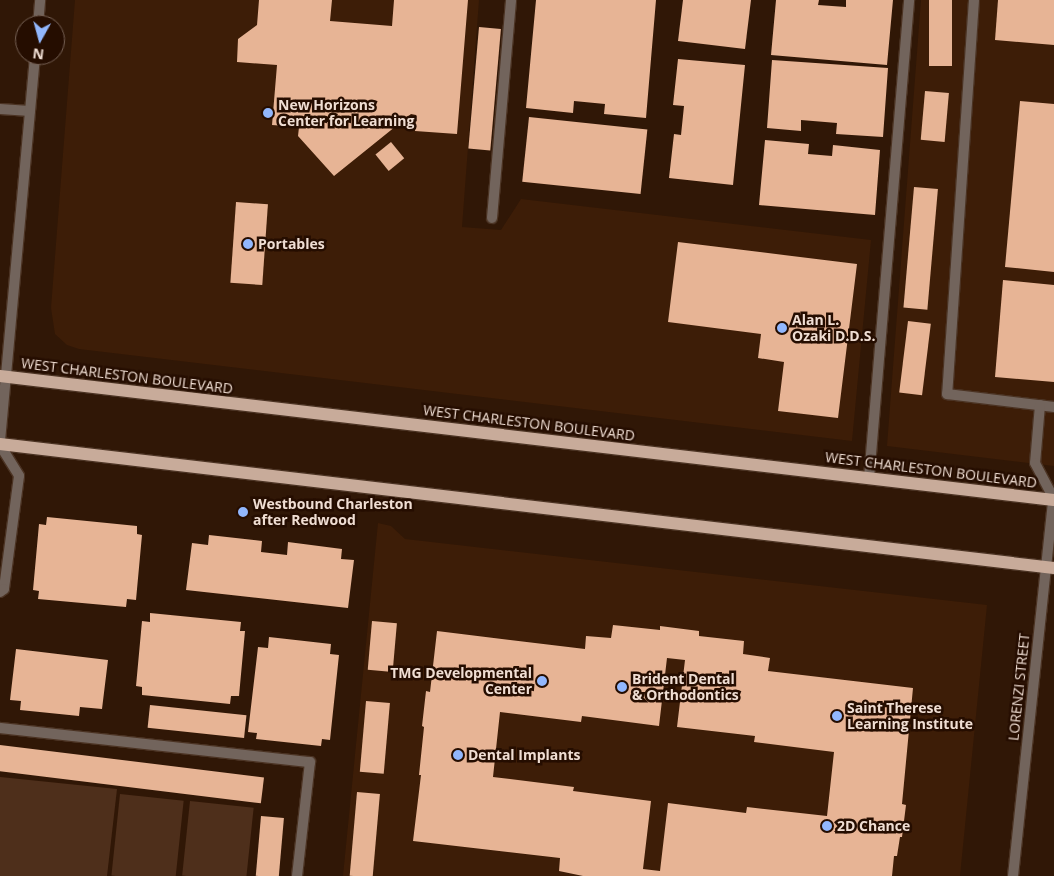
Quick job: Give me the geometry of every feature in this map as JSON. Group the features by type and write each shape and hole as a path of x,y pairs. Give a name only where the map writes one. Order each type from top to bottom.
{"main road":[{"name":"WEST CHARLESTON BOULEVARD","path":"3,376 1054,500"},
{"path":"0,443 1050,567"}],"street":[{"path":"39,15 40,0"},
{"path":"492,218 511,0"},
{"path":"869,478 909,0"},
{"path":"974,0 947,394 1054,407"},
{"path":"0,592 4,589 19,476 0,443 3,376 34,65"},
{"path":"0,108 30,111"},
{"path":"1040,405 1035,463 1054,500"},
{"name":"LORENZI STREET","path":"1013,876 1050,567 1054,500"},
{"path":"0,728 310,762 297,876"}],"shaded area":[{"name":"New Horizons Center for Learning","path":"75,0 479,0 462,227 501,230 521,199 871,240 852,441 79,349 67,345 55,334 51,308"},
{"path":"921,0 1054,0 1054,466 887,446"},
{"path":"378,523 391,526 405,539 987,605 960,876 343,876"},
{"path":"0,777 117,789 107,876 0,876"},
{"path":"120,794 184,801 176,876 111,876"},
{"path":"190,801 254,808 246,876 182,876"}],"building":[{"path":"259,0 332,0 330,21 392,26 394,0 468,0 457,134 415,131 416,115 411,114 334,176 298,136 299,127 272,125 277,65 237,62 238,39 257,25"},
{"path":"536,0 656,0 646,118 604,114 605,104 574,101 573,113 526,108"},
{"path":"683,0 751,0 745,49 678,41"},
{"path":"776,0 819,0 818,5 846,7 846,0 893,0 887,65 771,55"},
{"path":"929,0 952,0 952,66 929,66"},
{"path":"998,0 1054,0 1054,45 995,40"},
{"path":"479,27 501,29 490,150 468,149"},
{"path":"678,59 745,65 733,185 669,178 674,134 681,135 684,106 673,105"},
{"path":"772,60 888,68 883,137 836,134 837,123 801,120 801,131 767,128"},
{"path":"925,91 949,93 945,142 921,140"},
{"path":"1020,101 1054,104 1054,272 1005,267"},
{"path":"529,117 647,129 641,194 522,182"},
{"path":"765,140 809,144 808,154 832,156 833,145 880,150 875,215 759,205"},
{"path":"391,142 404,158 389,171 375,155"},
{"path":"914,187 938,189 927,310 903,308"},
{"name":"Portables","path":"236,202 268,204 262,285 230,283"},
{"name":"Alan L. Ozaki D.D.S.","path":"678,242 857,264 838,418 778,411 784,362 758,358 761,334 668,322"},
{"path":"1003,280 1054,285 1054,382 995,377"},
{"path":"908,321 931,324 922,395 899,392"},
{"path":"47,517 137,526 137,534 142,535 136,600 127,599 126,607 38,599 39,591 33,590 39,524 46,525"},
{"path":"209,535 262,541 261,552 287,555 288,542 342,549 341,559 354,560 348,608 186,590 192,543 208,545"},
{"path":"150,613 241,622 240,631 245,631 239,696 231,696 230,704 142,695 142,687 136,686 142,621 150,622"},
{"path":"372,621 397,623 393,672 368,670"},
{"path":"613,625 660,630 660,626 699,631 699,636 744,641 743,654 770,658 768,671 913,688 902,804 906,805 902,837 900,837 897,856 894,856 892,876 583,876 559,871 560,858 413,841 421,775 419,775 426,691 430,692 437,631 585,649 586,636 611,638","holes":["667,658 685,660 677,727 755,736 754,742 834,752 827,816 747,807 746,813 668,803 660,871 643,869 651,801 573,791 574,787 493,777 500,712 581,722 582,716 659,726"]},
{"path":"269,637 331,644 330,654 339,655 330,740 322,739 321,746 256,739 257,733 248,732 258,647 268,648"},
{"path":"16,649 108,660 102,709 80,707 79,716 20,710 21,701 10,700"},
{"path":"366,701 390,703 384,774 360,772"},
{"path":"150,705 246,715 244,738 148,728"},
{"path":"0,745 264,777 261,803 0,771"},
{"path":"357,792 380,794 373,876 350,876"},
{"path":"261,816 284,818 279,876 256,876"}],"place":[{"name":"New Horizons Center for Learning","path":"268,113"},
{"name":"Portables","path":"248,244"},
{"name":"Alan L. Ozaki D.D.S.","path":"782,328"},
{"name":"Westbound Charleston after Redwood","path":"243,512"},
{"name":"TMG Developmental Center","path":"542,681"},
{"name":"Brident Dental & Orthodontics","path":"622,687"},
{"name":"Saint Therese Learning Institute","path":"837,716"},
{"name":"Dental Implants","path":"458,755"},
{"name":"2D Chance","path":"827,826"}]}
